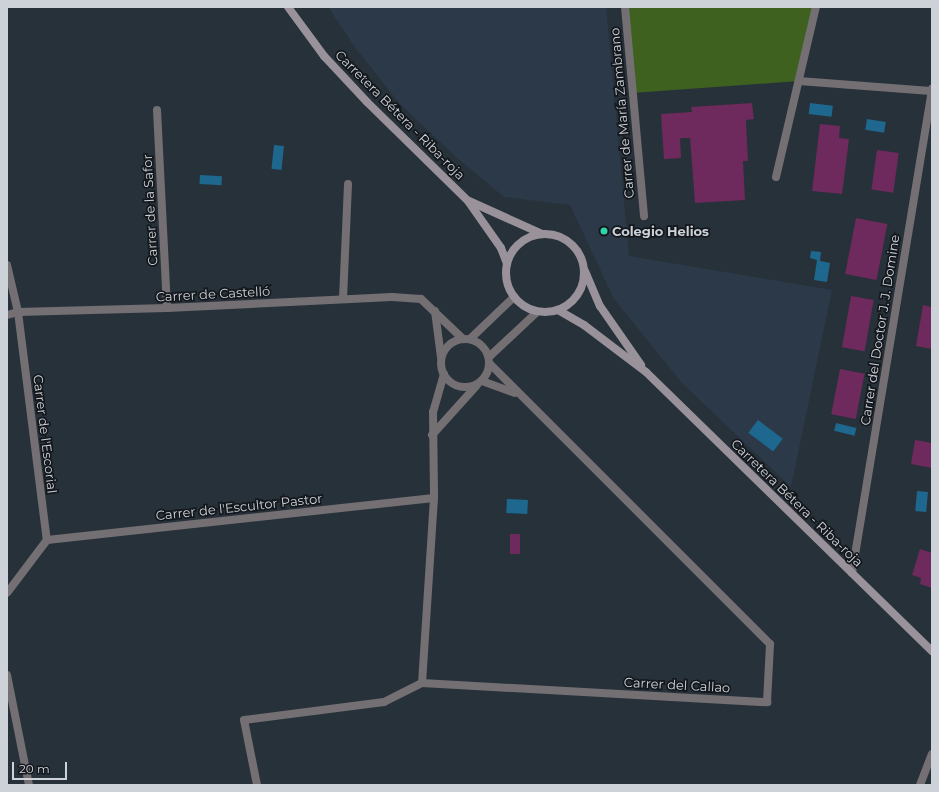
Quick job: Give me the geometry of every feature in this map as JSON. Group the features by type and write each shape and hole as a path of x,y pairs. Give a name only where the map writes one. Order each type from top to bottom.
{"main road":[{"name":"Carretera Bétera - Riba-roja","path":"288,7 324,56 366,102 468,200 501,248 507,264"},
{"name":"Carretera Bétera - Riba-roja","path":"468,200 542,234"},
{"path":"542,234 554,235 574,247 584,267 583,281 578,293 570,304 558,310 537,312 528,309 514,297 509,287 507,264 520,244 542,234"},
{"name":"Carretera Bétera - Riba-roja","path":"584,267 600,306 646,372"},
{"name":"Carretera Bétera - Riba-roja","path":"558,310 584,325 646,372 932,651"}],"street":[{"name":"Carrer de María Zambrano","path":"625,7 644,216"},
{"path":"776,177 816,7"},
{"path":"799,80 932,90"},
{"name":"Carrer del Doctor J. J. Domine","path":"852,573 932,90"},
{"name":"Carrer de la Safor","path":"158,110 167,308"},
{"path":"343,299 348,184"},
{"name":"Carrer de l'Escorial","path":"7,265 18,312 47,540"},
{"name":"Carrer de Castelló","path":"7,315 18,312 167,308 392,297 421,299 435,310"},
{"path":"441,359 448,346 466,339 514,297"},
{"path":"435,310 466,339 482,346 489,360"},
{"path":"435,310 440,334 441,359 444,374 448,380 462,387 479,383"},
{"path":"432,435 479,383 489,360 537,312"},
{"name":"Carrer del Callao","path":"422,683 767,702 770,644 518,394 489,360"},
{"path":"257,785 244,720 384,702 422,683 434,498 432,435 433,412 444,374"},
{"name":"Carrer del Callao","path":"479,383 518,394"},
{"name":"Carrer de l'Escultor Pastor","path":"47,540 434,498"},
{"path":"7,593 47,540"},
{"path":"7,675 29,785"},
{"path":"920,785 929,770 932,754"}],"shaded area":[{"name":"Colegio Helios","path":"328,7 606,7 629,256 832,290 791,487 682,383 614,299 570,205 504,197 456,157 399,103 354,46"}],"green space":[{"path":"625,7 816,7 799,81 632,93"}],"water":[{"path":"810,103 833,106 831,117 809,114"},
{"path":"867,119 886,122 884,133 865,130"},
{"path":"274,145 284,146 281,170 271,169"},
{"path":"200,175 222,176 221,185 200,184"},
{"path":"811,251 821,252 820,261 830,263 827,282 814,280 817,260 810,258"},
{"path":"758,420 783,439 773,451 748,433"},
{"path":"836,423 856,428 854,436 834,431"},
{"path":"917,491 928,492 926,512 915,511"},
{"path":"507,499 528,500 527,514 506,513"}],"building":[{"path":"752,103 754,119 746,120 748,161 743,161 745,200 695,203 690,138 680,138 681,158 664,159 661,114 692,112 691,107"},
{"path":"820,124 840,126 839,138 849,139 842,194 812,191"},
{"path":"877,150 899,153 893,193 871,190"},
{"path":"856,218 887,224 877,280 845,274"},
{"path":"851,296 874,300 865,351 842,347"},
{"path":"923,305 932,307 932,349 916,346"},
{"path":"840,369 865,374 856,419 831,414"},
{"path":"915,440 932,443 932,468 911,464"},
{"path":"510,534 520,534 520,554 510,554"},
{"path":"920,549 932,553 932,588 920,584 921,578 912,575"}],"place":[{"name":"Colegio Helios","path":"604,231"}]}
